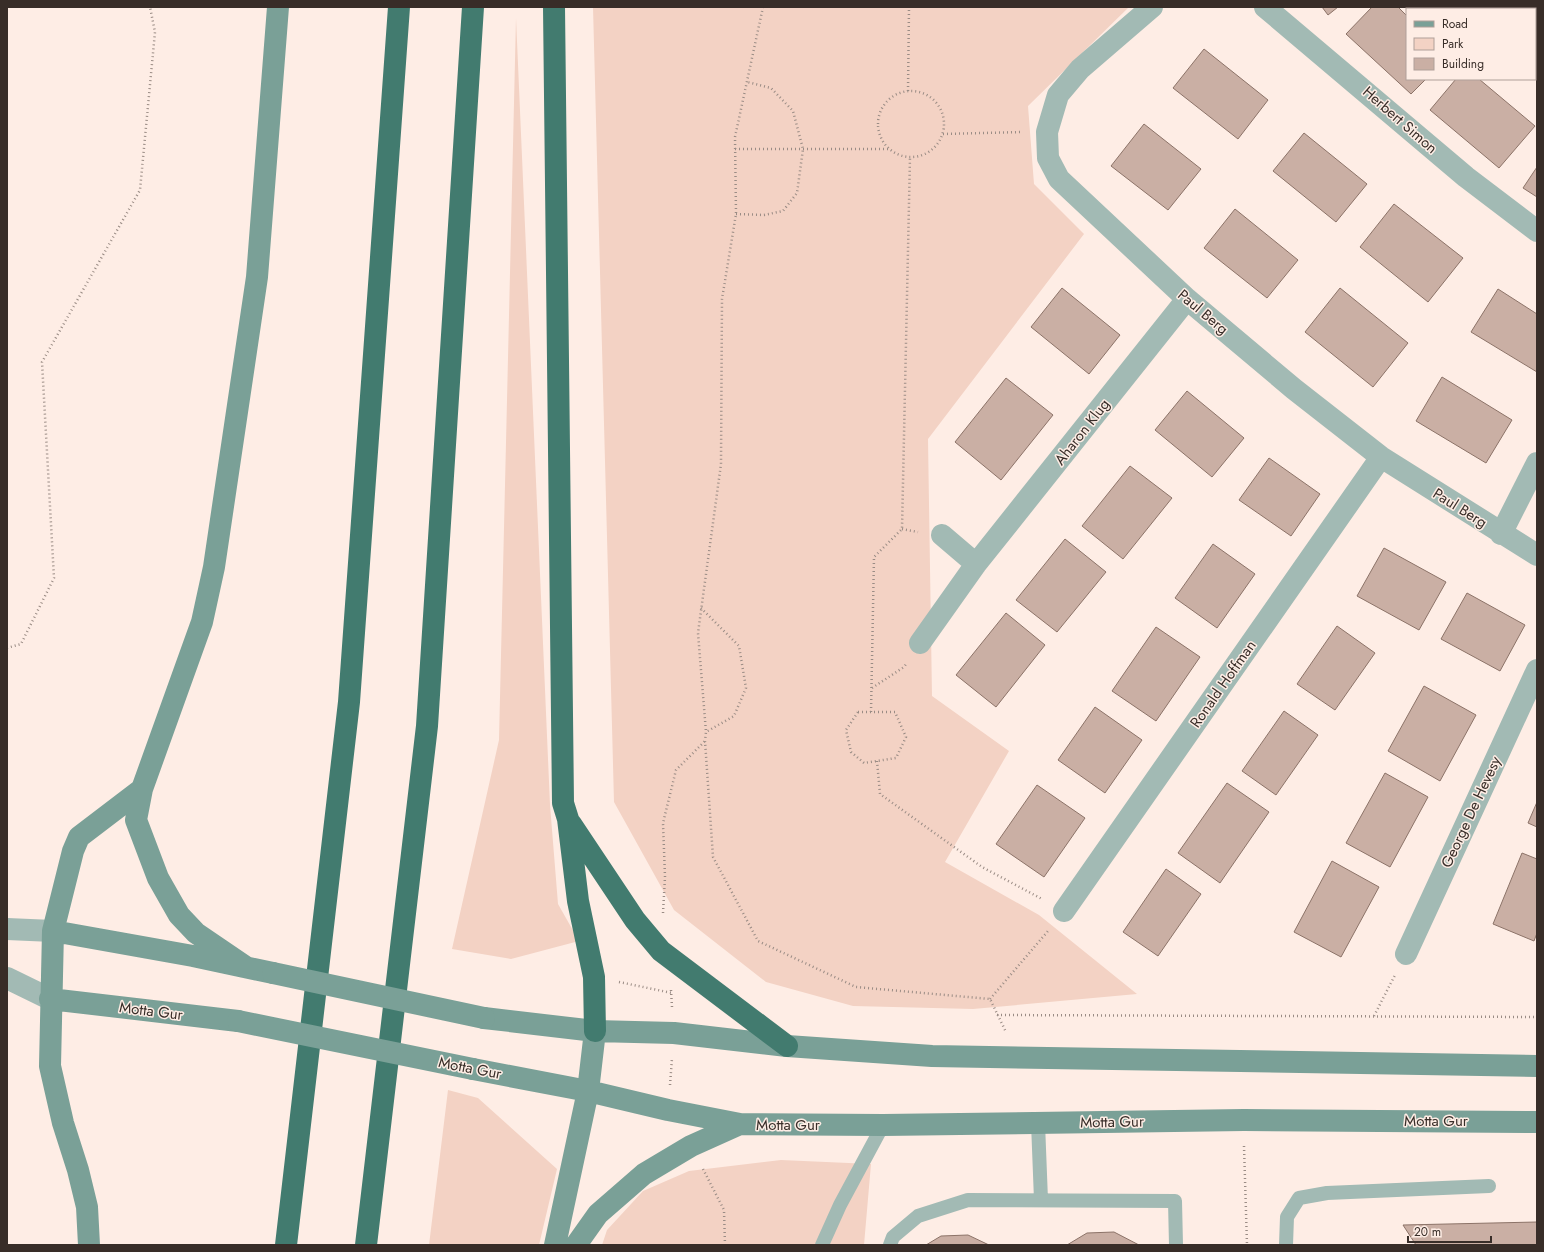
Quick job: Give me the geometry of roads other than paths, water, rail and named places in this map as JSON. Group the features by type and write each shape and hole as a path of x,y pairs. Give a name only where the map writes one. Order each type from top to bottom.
{"highway":[{"path":"286,1245 349,702 399,7"},
{"path":"366,1245 427,726 473,7"},
{"path":"554,7 563,802 568,819 578,901 594,977 595,1031"},
{"path":"568,819 635,920 661,951 787,1046"}],"main road":[{"path":"246,968 196,933 179,915 158,878 136,820 142,789 177,697 202,622 214,567 257,277 278,7"},
{"path":"89,1245 86,1207 78,1170 63,1124 50,1066 50,999 53,931 73,851 79,837 142,789"},
{"path":"53,931 273,973 484,1018 595,1031 674,1033 787,1046 932,1056 1537,1066"},
{"name":"Motta Gur","path":"50,999 238,1021 588,1091 668,1110 740,1124 883,1125 1244,1120 1537,1122"},
{"path":"555,1245 588,1091 595,1031"},
{"path":"576,1245 598,1214 644,1174 691,1146 740,1124"}],"street":[{"name":"Paul Berg","path":"1152,7 1080,69 1058,95 1047,132 1048,158 1059,179 1187,299 1294,389 1381,457 1537,555"},
{"name":"Herbert Simon","path":"1265,7 1466,177 1537,231"},
{"name":"Aharon Klug","path":"920,643 976,564 1187,299"},
{"name":"Ronald Hoffman","path":"1064,911 1381,457"},
{"path":"1502,534 1537,463"},
{"path":"942,535 976,564"},
{"name":"George De Hevesy","path":"1406,954 1537,670"},
{"path":"7,929 53,931"},
{"path":"7,978 50,999"}],"lane":[{"path":"1038,1123 1041,1200"},
{"path":"822,1245 840,1205 883,1125"},
{"path":"1286,1245 1287,1217 1299,1198 1327,1192 1489,1186"},
{"path":"890,1245 893,1237 918,1216 968,1200 1174,1201 1176,1245"}]}
